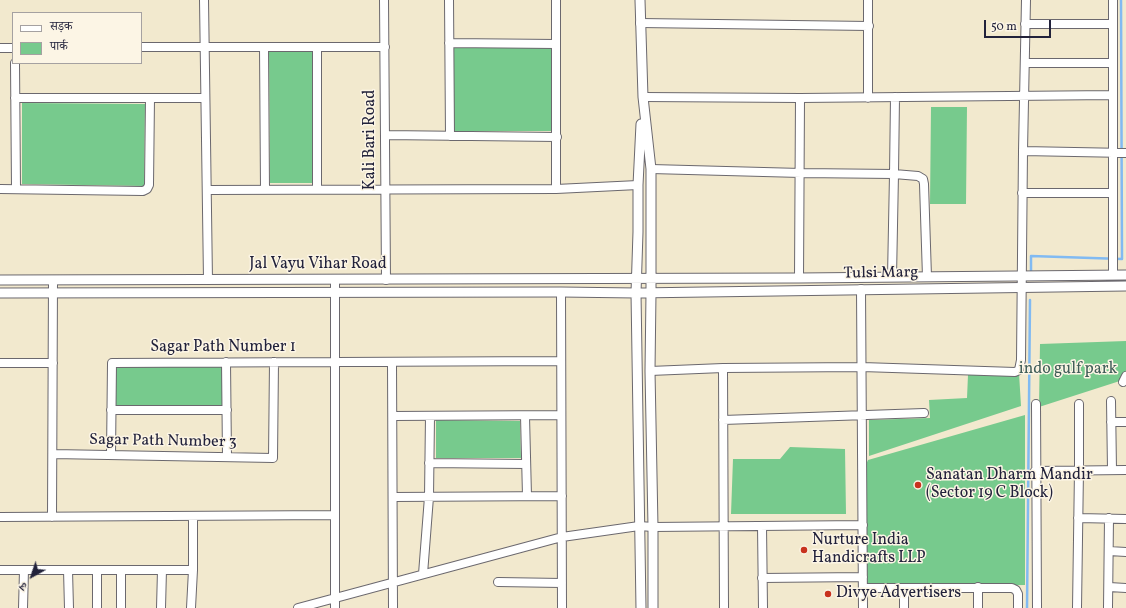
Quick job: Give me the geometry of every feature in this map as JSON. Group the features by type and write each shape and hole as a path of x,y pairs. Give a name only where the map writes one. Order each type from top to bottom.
{"street":[{"path":"204,0 208,280"},
{"name":"Kali Bari Road","path":"384,0 386,280"},
{"path":"449,0 450,136"},
{"path":"556,0 556,189"},
{"path":"640,0 643,96 651,169 650,371 653,527 652,608"},
{"path":"868,0 868,98"},
{"path":"650,371 723,368 862,367 1015,372 1019,370 1021,360 1022,193 1026,0"},
{"path":"1113,0 1113,270"},
{"path":"640,23 869,26"},
{"path":"1025,24 1113,24"},
{"path":"449,43 556,44"},
{"path":"264,47 265,190"},
{"path":"317,47 318,189"},
{"path":"142,48 385,47"},
{"path":"0,48 12,48"},
{"path":"1025,63 1113,63"},
{"path":"15,64 16,189"},
{"path":"643,96 868,98 1113,95"},
{"path":"641,608 636,369 636,278 638,185 643,96"},
{"path":"892,277 895,97"},
{"path":"15,98 205,98"},
{"path":"0,188 143,191 147,189 149,185 150,98"},
{"path":"799,278 801,174 800,98"},
{"path":"385,135 557,137"},
{"path":"1023,151 1126,153"},
{"path":"651,169 801,174 894,174 918,176 922,179 924,184 927,276"},
{"path":"207,190 556,189 638,185"},
{"path":"1022,193 1113,193"},
{"path":"638,232 651,232"},
{"name":"Tulsi Marg","path":"636,278 1022,276 1113,270 1126,275"},
{"name":"Jal Vayu Vihar Road","path":"0,280 386,280 636,278"},
{"path":"52,517 53,280"},
{"path":"335,280 335,608"},
{"name":"Tulsi Marg","path":"636,293 1126,286"},
{"path":"862,289 863,608"},
{"path":"561,292 562,608"},
{"name":"Jal Vayu Vihar Road","path":"0,293 636,293"},
{"name":"Sagar Path Number 1","path":"111,410 112,363 561,361"},
{"path":"226,362 227,457"},
{"name":"Sagar Path Number 3","path":"53,454 273,458 274,362"},
{"path":"392,362 393,608"},
{"path":"0,363 53,363"},
{"path":"723,368 724,608"},
{"path":"1111,401 1112,470"},
{"path":"1036,404 1035,471 1037,608"},
{"path":"1077,608 1079,404"},
{"path":"111,455 111,410 227,410"},
{"path":"723,420 924,413"},
{"path":"393,416 561,415"},
{"path":"423,574 429,497 430,416"},
{"path":"525,416 527,496"},
{"path":"1111,422 1126,422"},
{"path":"429,463 526,464"},
{"path":"1035,471 1126,470"},
{"path":"393,497 562,496"},
{"path":"0,517 335,515"},
{"path":"191,608 193,516"},
{"path":"1078,518 1126,518"},
{"path":"1108,608 1109,518"},
{"path":"298,608 562,537 639,526 863,525"},
{"path":"762,526 763,608"},
{"path":"1109,551 1126,552"},
{"path":"0,570 193,570"},
{"path":"23,608 24,570"},
{"path":"68,570 69,608"},
{"path":"97,570 97,608"},
{"path":"121,570 121,608"},
{"path":"161,608 162,570"},
{"path":"762,578 863,577"},
{"path":"498,582 562,583"},
{"path":"978,587 978,608"},
{"path":"863,588 1012,588 1016,590 1018,594 1018,608"},
{"path":"904,588 904,608"},
{"path":"1108,588 1126,588"}],"green space":[{"path":"454,45 551,45 551,131 453,131"},
{"path":"269,52 313,52 314,183 270,183"},
{"path":"22,103 145,104 144,186 22,184"},
{"path":"931,107 967,107 966,204 930,204"},
{"name":"indo gulf park","path":"1126,341 1126,379 1039,407 1040,344"},
{"path":"116,366 222,366 222,407 116,406"},
{"path":"1019,373 1021,406 869,456 869,420 930,418 929,400 967,398 968,375"},
{"path":"1025,415 1025,585 863,588 863,471 868,460"},
{"path":"436,420 520,421 521,458 436,458"},
{"path":"790,447 845,449 846,514 731,514 733,459 780,459"}],"waterway":[{"path":"1031,272 1031,256 1122,259 1121,0"},
{"path":"1027,608 1030,300"}],"place":[{"name":"Sanatan Dharm Mandir (Sector 19 C Block)","path":"918,485"},
{"name":"Nurture India Handicrafts LLP","path":"804,550"},
{"name":"Divye Advertisers","path":"828,594"}]}
